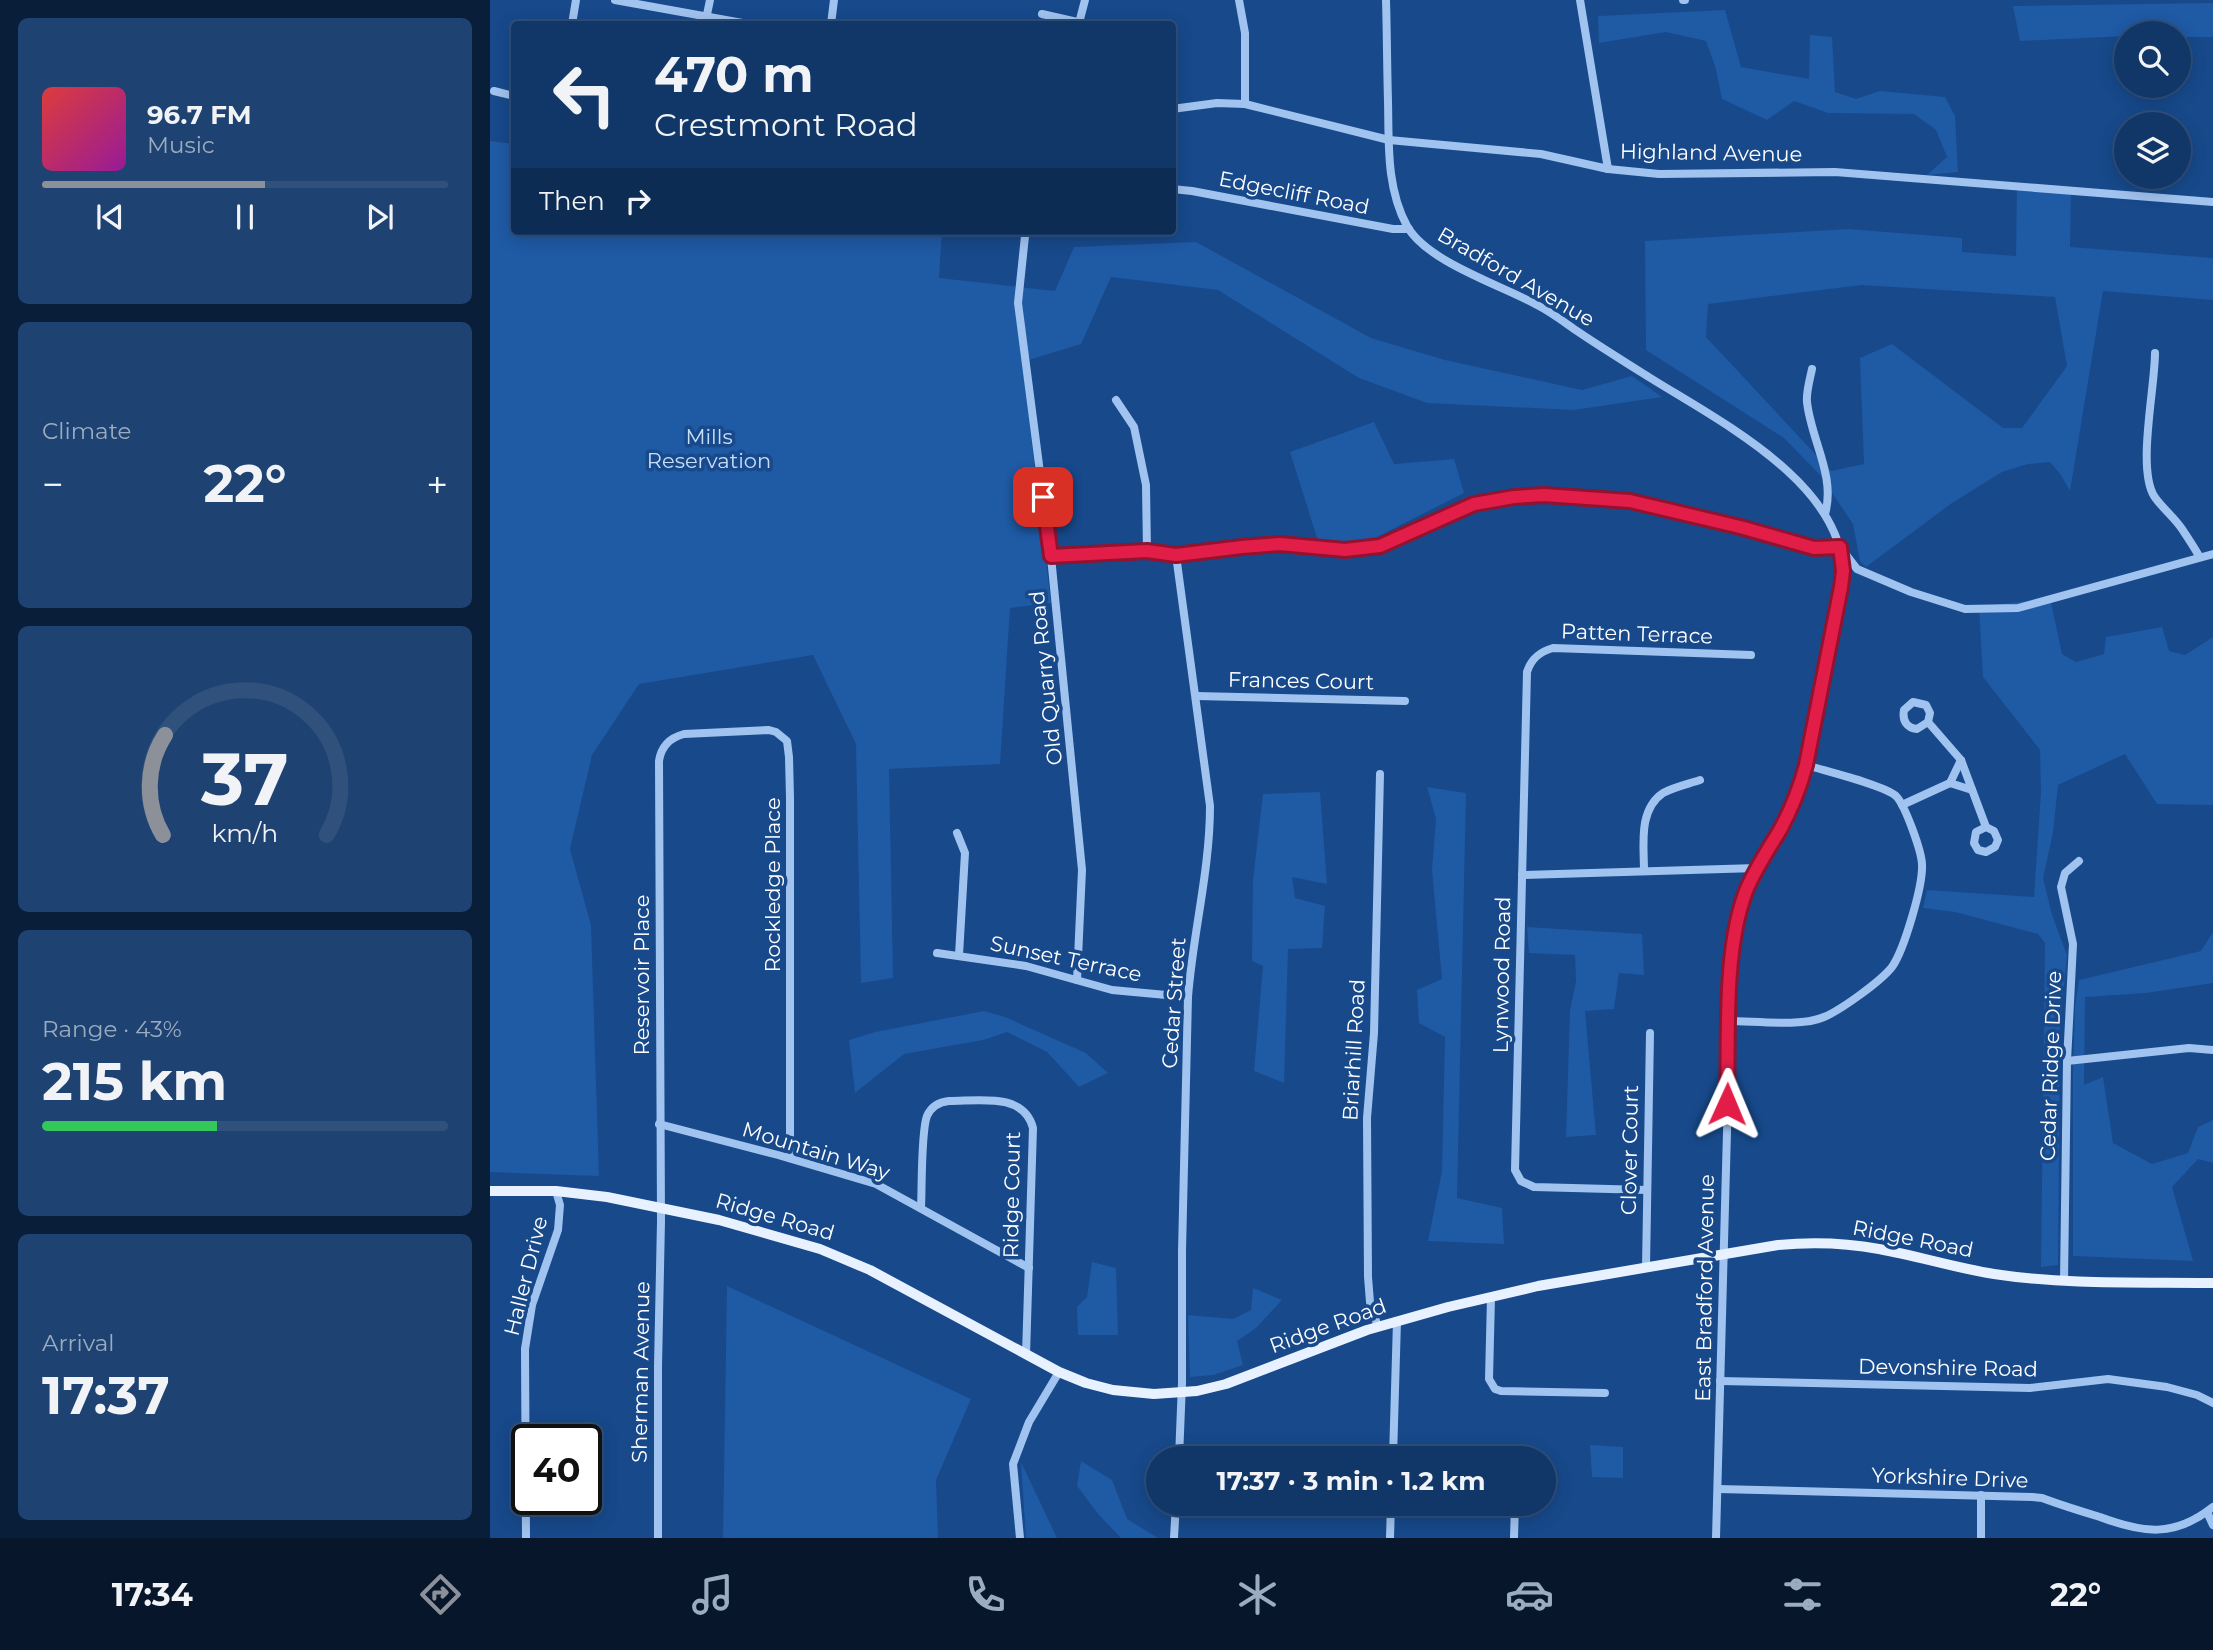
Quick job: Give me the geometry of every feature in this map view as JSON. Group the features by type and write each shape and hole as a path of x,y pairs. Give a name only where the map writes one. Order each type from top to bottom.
{"main road":[{"name":"Ridge Road","path":"490,1191 556,1191 660,1207 719,1220 845,1258 1059,1372 1113,1390 1154,1394 1182,1393 1233,1382 1378,1327 1491,1297 1538,1286 1778,1245 1835,1244 1877,1249 1986,1273 2064,1281 2213,1283"}],"street":[{"path":"572,21 576,0"},
{"path":"615,0 706,21 710,0"},
{"path":"831,21 834,0"},
{"path":"1082,21 1085,0"},
{"path":"1239,0 1245,33 1245,104"},
{"name":"Bradford Avenue","path":"1386,0 1389,140 1393,190 1409,229 1444,259 1539,306 1699,409"},
{"path":"1580,0 1608,169"},
{"path":"1042,14 1070,21"},
{"path":"494,91 511,95"},
{"name":"Highland Avenue","path":"1176,108 1217,103 1245,104 1389,140 1541,154 1608,169 1659,174 1836,172 2213,202"},
{"name":"Edgecliff Road","path":"1176,189 1392,229 1409,229"},
{"name":"Old Quarry Road","path":"1026,235 1018,303 1051,556 1082,870 1077,981"},
{"path":"2155,353 2148,424 2148,482 2154,496 2182,528 2199,556"},
{"path":"1812,369 1807,400 1825,470 1828,502 1825,514"},
{"path":"1116,400 1134,427 1146,485 1147,551"},
{"name":"East Bradford Avenue","path":"1699,409 1766,452 1802,486 1825,514 1835,533 1843,571 1806,765 1781,828 1757,868 1742,903 1734,932 1729,1021 1716,1538"},
{"path":"1051,556 1147,551 1176,555 1280,544 1345,550 1380,546 1474,504 1544,495 1630,501 1814,548 1840,547 1857,569 1910,592 1965,609 2018,608 2213,554"},
{"name":"Cedar Street","path":"1176,555 1209,785 1210,821 1209,849 1188,997 1180,1446"},
{"name":"Patten Terrace","path":"1522,875 1527,672 1538,655 1553,648 1751,655"},
{"name":"Frances Court","path":"1196,696 1405,701"},
{"path":"1928,722 1961,760 1986,827"},
{"name":"Rockledge Place","path":"666,744 674,737 684,734 769,730 787,741 790,798 790,1158"},
{"name":"Reservoir Place","path":"660,1207 659,761 666,744"},
{"path":"1902,805 1950,783 1961,760"},
{"path":"1729,1021 1816,1020 1835,1012 1877,981 1889,970 1901,950 1923,867 1902,805 1888,790 1806,765"},
{"name":"Briarhill Road","path":"1378,1327 1370,1302 1368,1277 1367,1118 1374,1032 1380,774"},
{"path":"1644,871 1644,824 1650,807 1668,791 1700,780"},
{"path":"1950,783 1972,790"},
{"path":"957,832 965,853 959,955"},
{"name":"Cedar Ridge Drive","path":"2064,1281 2067,1061 2073,944 2061,887 2065,873 2079,861"},
{"name":"Lynwood Road","path":"1647,1190 1534,1187 1524,1183 1516,1174 1522,875 1757,868"},
{"name":"Sunset Terrace","path":"937,953 1026,966 1112,990 1188,997"},
{"name":"Clover Court","path":"1646,1267 1650,1033"},
{"path":"2067,1061 2189,1048 2213,1050"},
{"name":"Ridge Court","path":"921,1208 925,1122 932,1108 949,1101 1009,1102 1018,1105 1028,1115 1033,1128 1026,1355"},
{"name":"Mountain Way","path":"659,1124 790,1158 876,1184 1029,1268"},
{"name":"Haller Drive","path":"526,1538 526,1349 532,1305 558,1230 560,1205 556,1191"},
{"name":"Sherman Avenue","path":"658,1538 660,1207"},
{"path":"1491,1297 1489,1379 1495,1389 1605,1393"},
{"path":"1393,1446 1397,1321"},
{"path":"1020,1538 1013,1464 1029,1422 1059,1372"},
{"name":"Devonshire Road","path":"1720,1381 2030,1388 2108,1379 2166,1387 2197,1395 2213,1403"},
{"name":"Yorkshire Drive","path":"1718,1489 2042,1498 2146,1531 2172,1528 2190,1522 2210,1510"},
{"path":"1980,1538 1981,1495"},
{"path":"2210,1510 2213,1525"},
{"path":"1174,1538 1175,1516"},
{"path":"1390,1538 1391,1516"},
{"path":"1514,1538 1515,1516"}],"green space":[{"path":"2213,3 2213,37 2191,37 2191,21 2114,21 2114,37 2020,41 2013,6"},
{"path":"1725,10 1741,67 1809,79 1810,35 1832,37 1835,92 1856,99 1880,91 1945,97 1955,116 1958,172 1927,175 1947,157 1936,130 1914,114 1828,113 1794,101 1767,120 1722,99 1716,69 1706,41 1666,32 1599,43 1598,16"},
{"name":"Mills Reservation","path":"490,141 511,144 511,235 942,235 939,278 1055,291 1074,247 1196,242 1371,338 1445,360 1582,390 1632,376 1662,397 1574,410 1427,403 1359,378 1218,290 1111,277 1081,344 1022,362 1051,603 1010,608 1000,764 889,769 893,978 861,983 856,744 813,655 639,684 592,755 570,849 591,925 599,1176 490,1172"},
{"path":"2017,184 2071,189 2070,247 2213,258 2213,300 2103,291 2070,491 2050,462 2028,464 2002,472 1952,503 1866,567 1860,561 1853,524 1820,475 1784,438 1646,350 1645,241 1848,229 1962,238 1962,252 2016,256","holes":["1862,285 2055,297 2067,366 2022,428 2003,428 1892,344 1860,358 1864,464 1831,471 1706,337 1708,304"]},
{"path":"1374,422 1394,464 1454,459 1464,493 1363,544 1319,544 1290,452"},
{"path":"2050,598 2062,654 2076,662 2104,654 2106,637 2162,627 2169,651 2185,655 2213,637 2213,805 2157,804 2125,754 2058,785 2053,833 2043,878 2052,915 2067,955 2060,1028 2058,1265 2041,1267 2045,943 2038,934 1955,912 1923,908 1927,890 2034,897 2041,792 2040,750 1983,677 1979,607"},
{"path":"1427,787 1466,793 1457,1198 1502,1208 1504,1244 1428,1241 1442,1171 1445,1037 1419,1023 1417,990 1442,979 1432,870 1436,819"},
{"path":"1320,792 1327,884 1292,877 1295,898 1325,906 1322,948 1288,949 1284,1083 1254,1071 1263,966 1252,961 1253,880 1263,794"},
{"path":"1527,927 1642,934 1644,975 1619,973 1614,1009 1585,1011 1596,1135 1566,1137 1570,1011 1576,981 1575,955 1529,953"},
{"path":"2213,932 2213,983 2146,993 2085,997 2084,1085 2103,1077 2113,1143 2152,1164 2188,1153 2198,1127 2213,1120 2213,1163 2198,1159 2172,1187 2193,1261 2073,1256 2073,1070 2075,1006 2079,980 2201,951"},
{"path":"984,1011 1005,1017 1086,1053 1108,1073 1079,1087 1047,1052 1007,1032 983,1040 904,1054 855,1093 849,1040 875,1032"},
{"path":"1092,1262 1116,1268 1118,1335 1078,1335 1077,1307 1087,1297"},
{"path":"727,1286 971,1399 936,1480 938,1538 723,1538"},
{"path":"1253,1288 1282,1300 1256,1328 1237,1341 1243,1365 1213,1375 1190,1377 1188,1315 1233,1319 1251,1310"},
{"path":"1590,1445 1623,1447 1623,1478 1592,1477"},
{"path":"1081,1461 1112,1480 1127,1519 1158,1538 1121,1538 1077,1486"},
{"path":"1021,1462 1057,1538 1026,1538"}],"route":[{"path":"1043,497 1051,556 1147,551 1176,555 1280,544 1345,550 1380,546 1474,504 1544,495 1630,501 1740,527 1789,543 1814,548 1840,547 1843,563 1841,587 1806,765 1781,828 1751,879 1734,932 1727,1104"}]}
